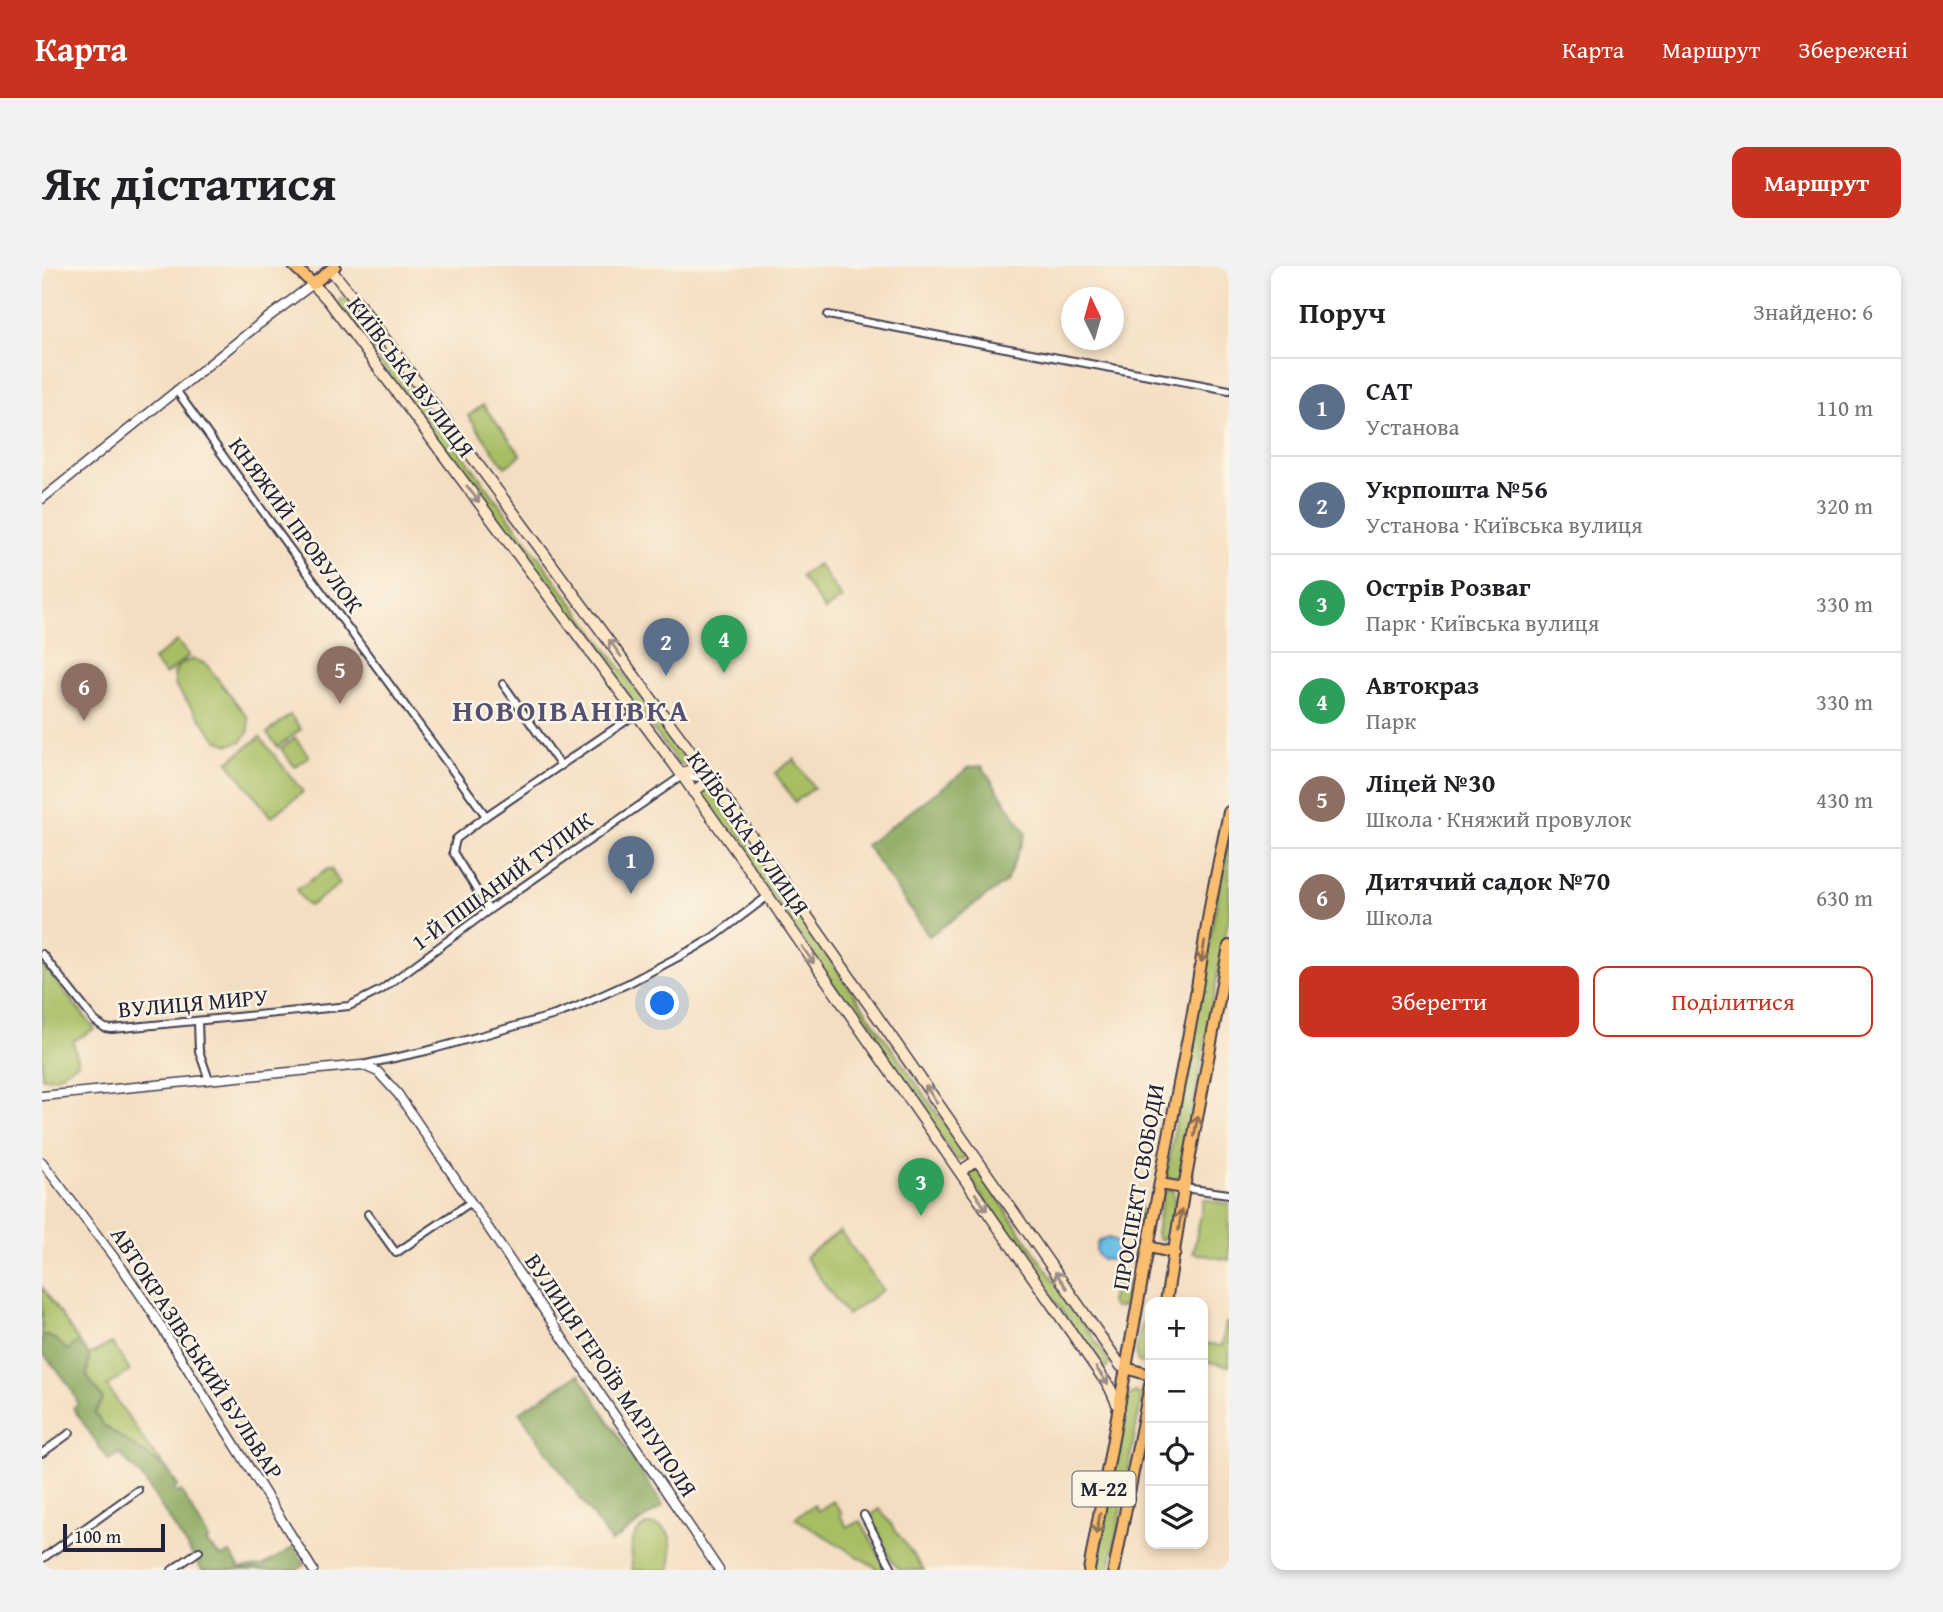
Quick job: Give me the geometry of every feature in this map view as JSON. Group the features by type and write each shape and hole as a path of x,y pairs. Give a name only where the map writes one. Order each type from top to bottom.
{"main road":[{"name":"КИЇВСЬКА ВУЛИЦЯ","path":"294,266 328,300 682,776 1110,1388 1119,1408"},
{"name":"КИЇВСЬКА ВУЛИЦЯ","path":"331,267 711,779 1121,1366 1126,1368"},
{"path":"313,284 331,267"},
{"path":"682,776 699,763"},
{"path":"693,792 711,779"},
{"name":"ПРОСПЕКТ СВОБОДИ","path":"1089,1570 1229,812"},
{"name":"ПРОСПЕКТ СВОБОДИ","path":"1167,1297 1184,1188 1229,946"},
{"path":"960,1172 977,1160"},
{"path":"1160,1184 1184,1188"},
{"path":"1149,1247 1175,1252"},
{"path":"1136,1313 1145,1315"},
{"path":"1126,1368 1145,1374"},
{"name":"М-22","path":"1114,1570 1145,1411"}],"street":[{"path":"42,499 176,390 313,284"},
{"path":"828,315 1229,390"},
{"name":"КНЯЖИЙ ПРОВУЛОК","path":"176,390 486,816"},
{"path":"503,684 561,766"},
{"path":"489,910 453,852 456,839 636,714"},
{"path":"682,776 711,779"},
{"name":"1-Й ПІЩАНИЙ ТУПИК","path":"339,1007 357,1003 381,990 489,910 682,776"},
{"path":"42,1096 362,1065 426,1051 555,1015 629,983 715,936 768,896"},
{"name":"ВУЛИЦЯ МИРУ","path":"42,954 95,1021 105,1028 339,1007"},
{"path":"198,1021 199,1051 209,1080"},
{"name":"ВУЛИЦЯ ГЕРОЇВ МАРІУПОЛЯ","path":"362,1065 378,1072 387,1080 719,1570"},
{"name":"АВТОКРАЗІВСЬКИЙ БУЛЬВАР","path":"42,1162 152,1312 313,1570"},
{"path":"1184,1188 1229,1194"},
{"path":"368,1214 396,1253 471,1202"},
{"path":"43,1450 70,1433"},
{"path":"42,1559 138,1490"},
{"path":"864,1515 893,1570"},
{"path":"172,1570 199,1551"}],"green space":[{"path":"342,298 348,299 687,758 686,764 678,763 338,305"},
{"path":"483,405 521,455 505,467 468,416"},
{"path":"818,564 842,598 825,610 801,576"},
{"path":"177,641 189,656 165,675 153,660"},
{"path":"194,659 206,664 248,718 249,731 242,741 229,745 217,740 176,687 174,674 177,668"},
{"path":"290,715 301,729 278,747 267,733"},
{"path":"260,737 303,792 271,817 228,762"},
{"path":"295,738 309,756 295,767 281,749"},
{"path":"794,759 814,788 795,802 775,773"},
{"path":"982,766 1026,833 1006,882 929,936 866,845 970,767"},
{"path":"706,787 710,788 965,1153 963,1159 956,1159 700,794"},
{"path":"1229,835 1229,916 1180,1176 1176,1180 1170,1180 1166,1176"},
{"path":"331,869 340,884 307,905 297,889"},
{"path":"42,964 95,1029 73,1041 78,1063 56,1077 42,1078"},
{"path":"973,1170 979,1171 1109,1361 1108,1367 1100,1366 969,1177"},
{"path":"1172,1189 1172,1220 1167,1237 1160,1240 1156,1233 1162,1196 1166,1190"},
{"path":"1204,1199 1229,1204 1229,1260 1193,1253"},
{"path":"1130,1206 1141,1208 1137,1232 1133,1233 1127,1229 1125,1222"},
{"path":"840,1231 883,1290 847,1315 805,1257"},
{"path":"1117,1276 1128,1277 1123,1307 1114,1308 1110,1302"},
{"path":"42,1287 79,1342 68,1351 57,1340 42,1334"},
{"path":"1145,1322 1143,1363 1138,1362 1137,1358 1140,1330"},
{"path":"1226,1323 1229,1324 1229,1366 1208,1362 1208,1344 1222,1346"},
{"path":"42,1334 57,1340 67,1350 79,1342 89,1355 87,1376 103,1399 95,1413 103,1425 167,1469 178,1486 174,1489 177,1493 181,1491 209,1539 206,1542 221,1557 230,1553 240,1568 262,1566 294,1547 305,1565 297,1570 202,1570 144,1480 120,1454 109,1461 73,1408 78,1404 71,1390 58,1370 42,1353"},
{"path":"112,1343 130,1371 107,1386 167,1469 103,1425 95,1413 87,1376 89,1355"},
{"path":"579,1374 663,1506 611,1542 519,1412"},
{"path":"1135,1392 1141,1396 1141,1401 1110,1570 1096,1570 1128,1398"},
{"path":"833,1501 842,1513 840,1515 847,1527 861,1521 887,1570 880,1570 795,1518 814,1505 818,1511"},
{"path":"880,1509 924,1570 899,1570 891,1560 870,1516"},
{"path":"647,1525 657,1525 668,1533 671,1570 632,1570 633,1538"}],"water":[{"path":"1107,1238 1115,1241 1118,1249 1115,1257 1107,1260 1099,1257 1096,1249 1099,1241"}],"place":[{"name":"Автокраз","path":"724,673"},
{"name":"Укрпошта №56","path":"666,676"},
{"name":"Ліцей №30","path":"340,704"},
{"name":"Дитячий садок №70","path":"84,721"},
{"name":"САТ","path":"631,894"},
{"name":"Острів Розваг","path":"921,1216"}],"district":[{"name":"НОВОІВАНІВКА","path":"571,711"}]}
